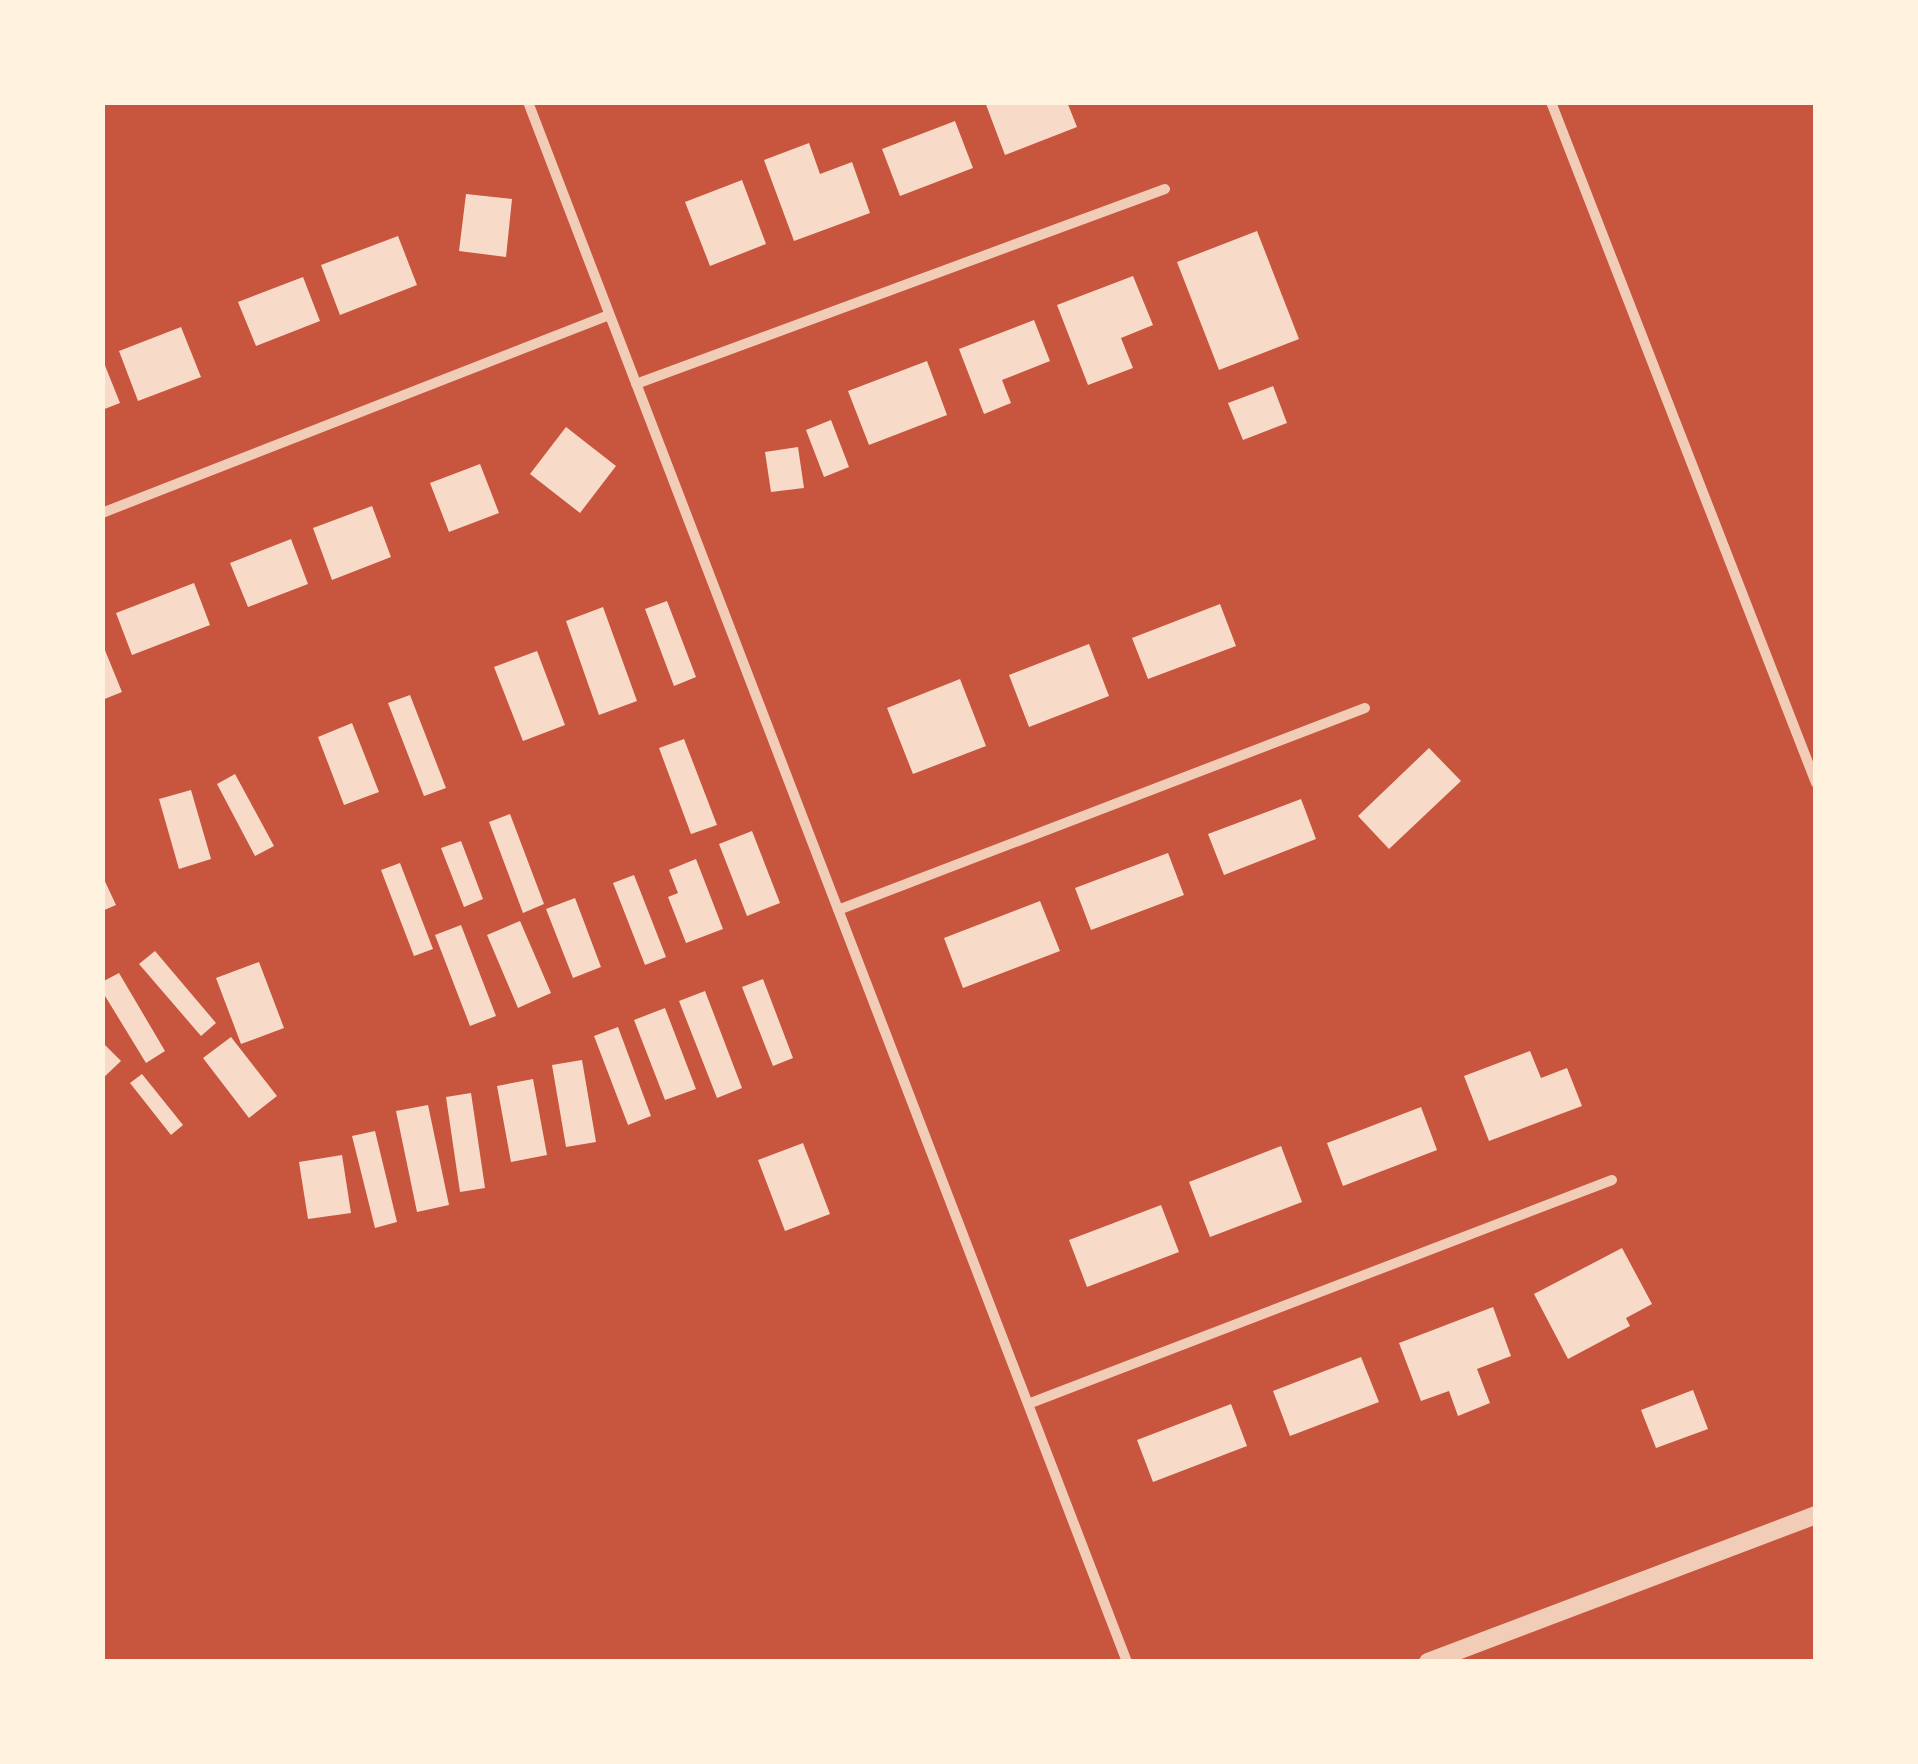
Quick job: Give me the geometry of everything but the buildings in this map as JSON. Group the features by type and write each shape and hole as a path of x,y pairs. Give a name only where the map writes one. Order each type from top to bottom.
{"street":[{"path":"528,102 1127,1662"},
{"path":"1551,102 1816,783"},
{"path":"636,384 1166,189"},
{"path":"102,513 609,314"},
{"path":"838,910 1365,708"},
{"path":"1028,1404 1612,1180"},
{"path":"1428,1662 1816,1515"}]}
